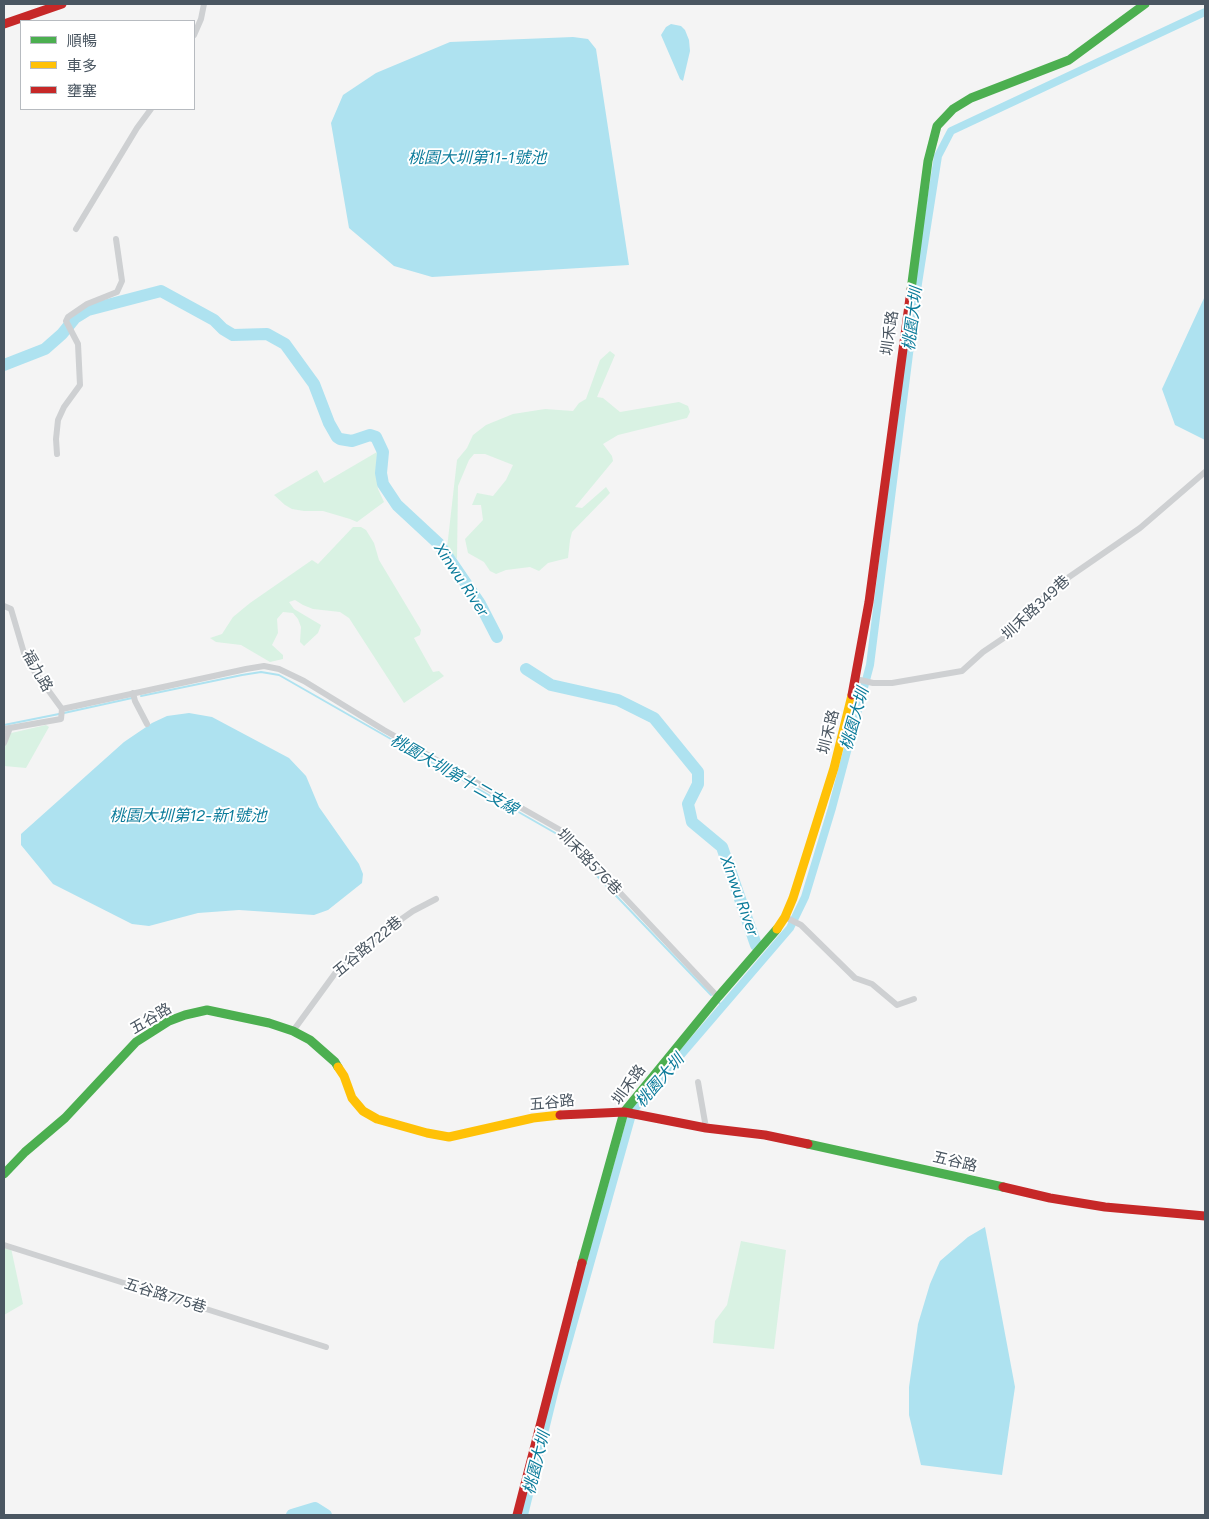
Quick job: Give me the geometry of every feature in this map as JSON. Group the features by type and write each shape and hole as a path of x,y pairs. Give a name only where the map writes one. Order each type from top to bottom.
{"street":[{"path":"4,24 62,4"},
{"path":"195,32 204,4"},
{"name":"圳禾路","path":"517,1515 596,1209 628,1113 718,997 787,917 834,768 858,679 928,161 937,126 953,109 971,98 1069,60 1134,10 1145,4"},
{"path":"76,229 137,128 150,110"},
{"path":"57,454 58,420 64,407 80,385 78,344 66,321 68,317 87,304 117,292 122,281 116,239"},
{"name":"圳禾路349巷","path":"858,679 873,683 892,684 962,671 983,652 1014,631 1034,607 1056,586 1140,528 1205,472"},
{"name":"福九路","path":"4,606 11,609 24,653 32,668 62,708"},
{"name":"圳禾路576巷","path":"62,708 264,666 279,669 304,681 384,730 562,831 718,997"},
{"path":"133,693 147,724"},
{"path":"4,743 7,728 61,719 62,708"},
{"name":"五谷路722巷","path":"293,1031 336,972 396,923 413,911 436,899"},
{"path":"787,917 798,922 855,978 872,984 896,1005 914,999"},
{"name":"五谷路","path":"4,1174 24,1152 64,1118 136,1042 169,1021 184,1015 207,1010 269,1023 293,1031 310,1040 335,1062 344,1076 352,1098 363,1111 377,1119 427,1133 449,1137 533,1118 567,1114 628,1113 706,1128 765,1135 1050,1198 1105,1207 1205,1216"},
{"path":"698,1082 706,1128"},
{"name":"五谷路775巷","path":"4,1245 326,1348"}],"green space":[{"path":"610,351 615,355 597,397 603,398 620,412 679,402 688,406 690,412 687,418 618,435 603,444 612,456 613,461 575,507 582,508 606,487 610,493 572,532 568,558 548,563 539,571 530,567 506,570 496,574 490,571 484,562 468,553 465,539 483,520 481,505 472,505 477,493 493,496 506,480 513,465 485,454 474,454 469,460 458,486 457,559 447,548 457,460 467,448 473,435 486,425 513,414 545,409 573,411 579,403 586,399 600,360"},
{"path":"377,452 376,474 378,489 384,502 357,522 323,511 292,509 274,495 317,470 324,483"},
{"path":"353,527 361,527 366,530 374,543 379,560 421,630 420,635 414,638 433,672 439,671 444,676 404,703 349,618 340,612 313,609 295,600 289,602 294,609 321,625 318,633 304,646 300,642 301,627 298,619 293,613 283,612 277,619 278,633 272,645 283,655 283,659 270,662 241,645 216,642 210,638 222,634 233,617 250,603 312,560 318,564"},
{"path":"46,725 49,727 26,768 4,766 4,738 7,734"},
{"path":"741,1241 786,1250 774,1349 713,1343 715,1321 727,1305"},
{"path":"4,1246 11,1248 23,1304 4,1315"}],"water":[{"path":"671,24 681,26 689,40 690,51 683,81 680,79 661,35 666,27"},
{"name":"桃園大圳第11-1號池","path":"573,37 588,39 596,49 629,265 432,277 394,266 349,228 331,123 343,95 376,73 450,42"},
{"path":"1205,296 1205,440 1175,425 1162,389"},
{"name":"桃園大圳第12-新1號池","path":"189,713 212,717 289,758 306,776 319,807 359,864 363,874 362,883 328,910 314,915 239,910 198,913 149,926 132,924 53,884 21,845 21,834 124,742 152,723 167,716"},
{"path":"985,1227 1015,1387 1002,1475 921,1465 909,1415 909,1387 918,1324 930,1284 940,1261 968,1237"}],"waterway":[{"name":"桃園大圳","path":"524,1515 555,1389 633,1111 790,928 805,897 832,808 870,665 917,290 938,156 951,131 1205,12"},
{"name":"Xinwu River","path":"4,365 45,349 62,334 75,318 88,310 161,291 214,320 233,335 267,334 285,344 314,384 329,423 337,437 352,441 370,435 376,437 383,452 381,473 383,484 397,505 439,544 480,604 497,637"},
{"name":"Xinwu River","path":"526,669 551,685 618,700 654,718 698,772 698,784 688,804 692,822 722,847 756,945"},
{"name":"桃園大圳第十二支線","path":"141,696 261,672 279,675 557,834 711,995"},
{"name":"桃園大圳第十二支線","path":"64,713 132,698"},
{"name":"桃園大圳第十二支線","path":"4,725 59,714"},
{"name":"桃園大圳第十二支線","path":"717,1001 723,1006"},
{"path":"292,1515 315,1508 326,1515"}],"traffic: fast":[{"path":"911,290 928,161 937,126 953,109 971,98 1069,60 1145,4"},
{"path":"582,1263 624,1112 718,997 777,929"},
{"path":"4,1174 25,1152 65,1118 136,1042 169,1021 185,1015 207,1010 269,1023 293,1031 310,1040 335,1062 338,1067"},
{"path":"808,1144 1003,1187"}],"traffic: slow":[{"path":"777,929 785,917 793,898 834,768 852,695"},
{"path":"338,1067 344,1076 352,1098 363,1111 377,1119 427,1133 449,1137 533,1118 560,1115"}],"traffic: jam":[{"path":"4,24 62,4"},
{"path":"852,695 869,602 911,290"},
{"path":"560,1115 624,1112 706,1128 765,1135 808,1144"},
{"path":"1003,1187 1050,1198 1105,1207 1205,1216"},
{"path":"517,1515 582,1263"}]}
